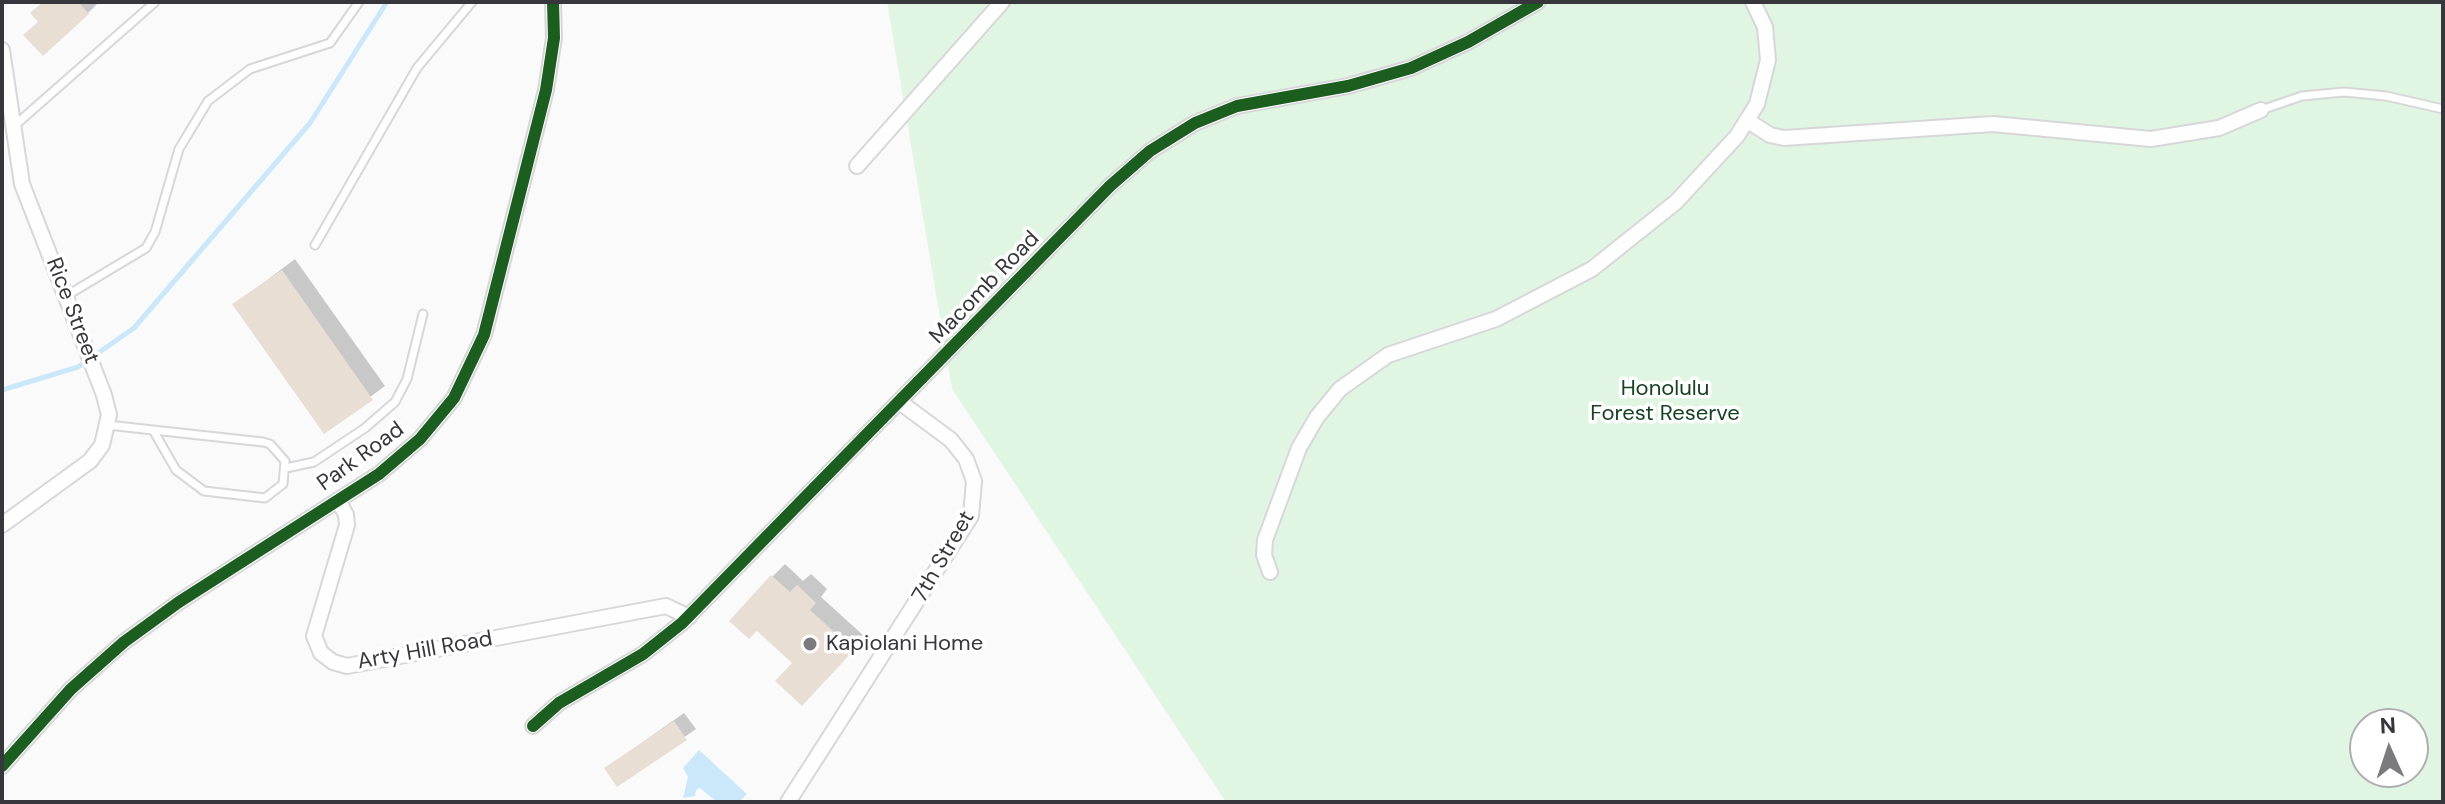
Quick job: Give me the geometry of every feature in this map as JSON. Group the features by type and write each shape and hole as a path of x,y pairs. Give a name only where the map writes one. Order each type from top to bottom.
{"street":[{"name":"Park Road","path":"2,766 71,689 124,642 179,602 379,474 420,439 454,398 477,355 546,90 554,38 553,2"},
{"path":"857,166 1002,2"},
{"name":"Macomb Road","path":"533,726 573,693 643,654 689,617 1110,186 1171,136 1237,106 1348,86 1411,68 1454,49 1514,8 1538,2"},
{"path":"1270,572 1264,555 1265,540 1299,448 1317,417 1340,389 1388,355 1496,319 1592,269 1676,202 1748,121 1763,90 1768,60 1765,27 1753,2"},
{"name":"Rice Street","path":"2,50 25,193 108,405 108,425"},
{"path":"1748,121 1770,135 1784,138 1993,124 2151,139 2208,131 2261,110"},
{"name":"7th Street","path":"788,802 971,516 974,481 966,459 951,440 901,403"},
{"path":"2,525 90,461 102,445 108,425"},
{"name":"Arty Hill Road","path":"338,500 346,515 347,525 314,636 321,653 333,662 347,666 666,606 689,617"}],"lane":[{"path":"13,127 155,2"},
{"path":"66,296 146,248 155,232 179,149 208,101 250,69 330,43 359,2"},
{"path":"315,245 417,68 472,2"},
{"path":"2261,110 2302,96 2344,92 2386,96 2443,109"},
{"path":"286,468 314,462 365,428 395,402 407,379 423,314"},
{"path":"108,425 263,442 277,448 286,468 283,484 265,498 214,494 184,480 153,430"}],"green space":[{"name":"Honolulu Forest Reserve","path":"887,2 2443,2 2443,802 1226,802 952,389"}],"water":[{"path":"699,750 747,794 739,802 717,802 700,788 695,796 683,798 688,777 683,768"}],"building":[{"path":"43,2 78,2 89,14 43,56 23,35 38,22 30,13"},
{"path":"282,270 373,400 324,434 232,304"},
{"name":"Kapiolani Home","path":"771,575 790,592 797,585 816,603 810,610 854,650 802,706 775,681 792,663 757,631 749,639 729,621"},
{"path":"674,721 687,740 617,787 604,768"}],"waterway":[{"path":"2,390 78,367 134,328 310,123 387,2"}],"cycle path":[{"path":"2,766 71,689 124,642 179,602 379,474 420,439 454,398 484,335 546,90 554,38 553,2"},
{"path":"533,726 559,703 643,654 682,623 1110,186 1150,151 1195,123 1237,106 1348,86 1411,68 1468,42 1538,2"}],"place":[{"name":"Kapiolani Home","path":"810,644"}]}
